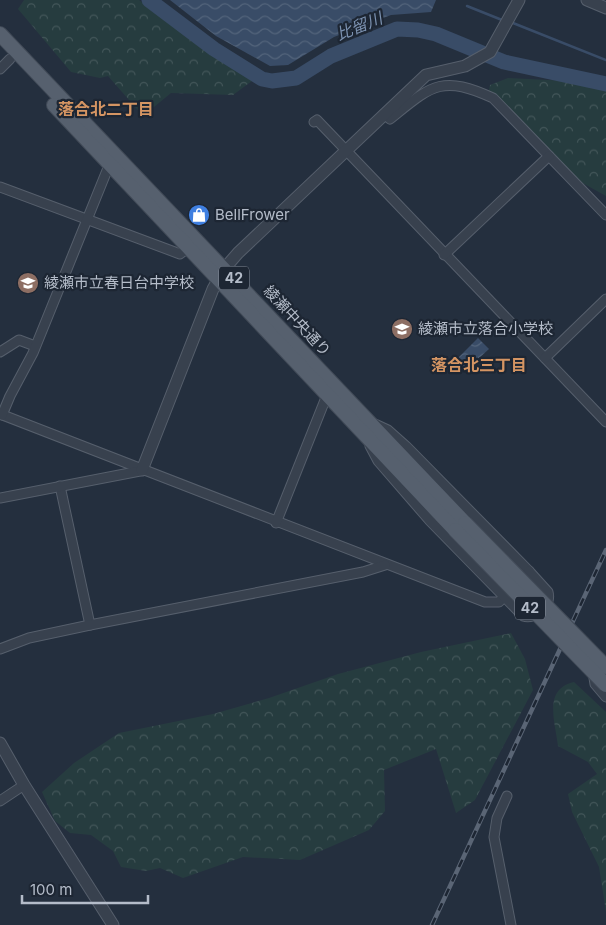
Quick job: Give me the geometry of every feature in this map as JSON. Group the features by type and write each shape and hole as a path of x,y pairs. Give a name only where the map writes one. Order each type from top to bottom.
{"main road":[{"name":"綾瀬中央通り","path":"0,34 460,527"},
{"name":"綾瀬中央通り","path":"0,48 189,247 222,273 327,395 367,427"},
{"name":"42","path":"460,527 606,667"},
{"name":"42","path":"460,527 606,685"}],"street":[{"path":"142,470 222,273 238,253 426,75 466,66 481,59 490,52 519,0"},
{"path":"587,0 606,8"},
{"path":"0,70 10,59"},
{"path":"384,114 390,119 425,90 449,84 471,89 493,98 606,215"},
{"path":"314,122 317,120 444,255 606,422"},
{"path":"444,255 549,156"},
{"path":"110,163 35,346 1,415 484,602 494,604 504,598 529,571"},
{"path":"0,187 180,254 189,247"},
{"path":"545,358 606,299"},
{"path":"0,352 18,340 35,346"},
{"path":"276,523 327,395"},
{"path":"367,427 388,430 430,468 548,592 548,604 533,617 522,616 430,521 378,461 367,427"},
{"path":"0,498 142,470"},
{"path":"60,486 90,625"},
{"path":"0,649 29,638 363,572 385,565"},
{"path":"606,660 597,664 592,678 606,697"},
{"path":"0,743 24,785 113,925"},
{"path":"0,801 24,785"},
{"path":"507,796 497,818 494,837 511,925"}],"green space":[{"path":"24,0 139,0 252,81 233,95 171,93 143,116 108,76 100,78 71,72 18,9"},
{"path":"508,78 569,81 606,89 606,196 570,176 488,95 490,85"},
{"path":"511,633 525,659 533,690 475,800 456,813 436,749 384,770 385,811 369,830 300,860 243,857 183,878 160,868 146,871 121,867 113,851 91,835 70,833 55,821 42,792 74,763 119,733 213,714 269,698 338,674 421,652"},
{"path":"574,682 606,712 606,912 599,867 572,812 568,794 597,774 588,762 558,746 555,726 553,707 558,691"}],"water":[{"path":"170,0 436,0 431,12 391,15 334,37 288,65 270,66 216,36"},
{"path":"478,338 489,349 466,370 456,360"}],"waterway":[{"name":"比留川","path":"149,0 214,49 262,79 272,81 296,78 331,56 397,29 418,30 436,34 504,62 606,84"},
{"path":"467,6 502,20"},
{"path":"513,23 606,60"}],"railway":[{"path":"432,925 606,550"}],"place":[{"name":"BellFrower","path":"199,215"},
{"name":"綾瀬市立春日台中学校","path":"28,283"},
{"name":"綾瀬市立落合小学校","path":"402,329"}],"district":[{"name":"落合北二丁目","path":"106,109"},
{"name":"落合北三丁目","path":"479,365"}]}
